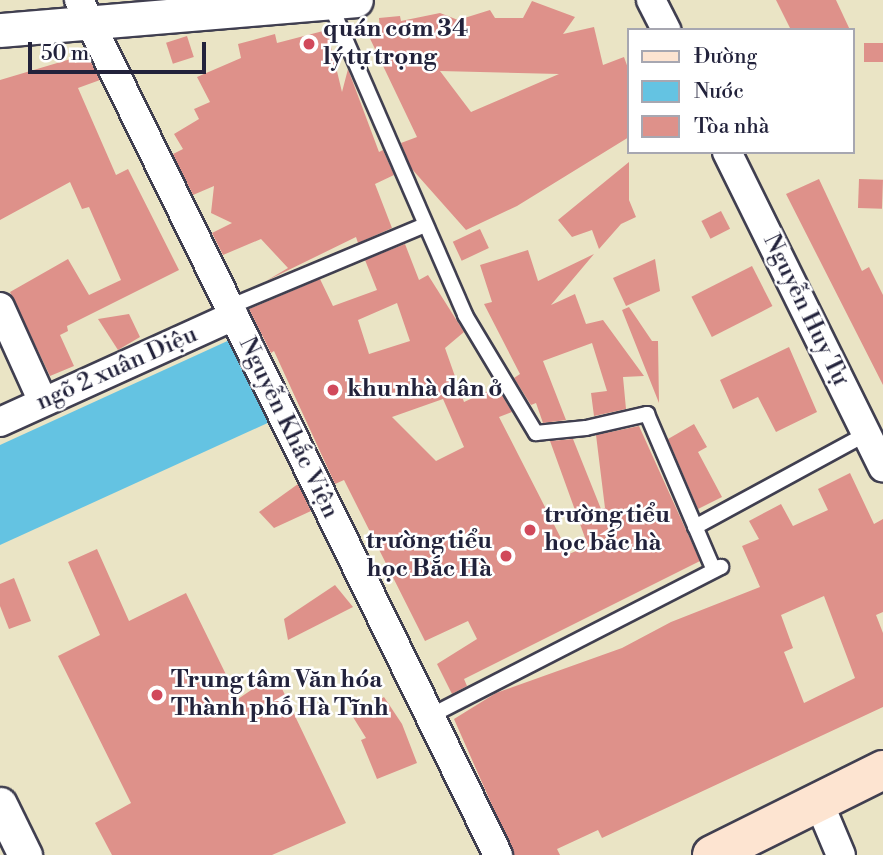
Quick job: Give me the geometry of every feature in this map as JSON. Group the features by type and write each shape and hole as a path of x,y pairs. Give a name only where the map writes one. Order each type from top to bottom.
{"main road":[{"path":"712,855 883,771"}],"street":[{"path":"651,0 665,28"},
{"path":"0,30 84,11 343,2"},
{"name":"Nguyễn Khắc Viện","path":"84,11 498,855"},
{"name":"Nguyễn Huy Tự","path":"728,154 883,467"},
{"path":"0,307 43,402"},
{"name":"ngõ 2 xuân Diệu","path":"0,422 232,311"},
{"path":"819,803 841,855"},
{"path":"0,804 24,855"}],"lane":[{"path":"343,2 425,225 465,316 536,433 586,428 646,414 713,568 721,566 430,716"},
{"path":"232,311 425,225"},
{"path":"695,527 866,433"}],"water":[{"path":"234,338 272,421 0,545 0,445"}],"building":[{"path":"776,0 836,0 849,28 790,28"},
{"path":"532,1 575,17 563,34 594,27 603,65 624,57 628,68 628,138 517,206 466,230 411,168 401,143 417,137 364,26 380,31 379,18 400,16 401,21 440,13 458,20 490,10 495,18 523,18","holes":["440,71 559,74 471,112"]},
{"path":"327,30 342,92 348,69 379,152 383,150 394,175 375,184 392,228 358,243 356,237 266,281 288,268 261,239 223,255 212,233 232,223 211,213 214,186 193,195 173,154 183,149 174,134 199,119 194,109 210,102 197,77 241,58 238,44 275,34 277,43"},
{"path":"187,36 194,57 173,64 166,43"},
{"path":"864,43 883,43 883,62 864,62"},
{"path":"74,58 75,63 89,58 100,80 78,88 116,175 128,169 179,270 67,326 68,331 60,335 74,366 50,376 10,292 68,259 89,295 121,280 89,207 82,209 70,182 0,220 0,80"},
{"path":"629,162 629,200 636,217 621,224 599,249 592,230 572,237 558,220"},
{"path":"819,179 862,271 869,267 883,295 883,385 786,194"},
{"path":"859,179 883,180 882,209 858,208"},
{"path":"721,211 730,229 710,239 701,221"},
{"path":"480,229 489,248 462,261 453,242"},
{"name":"trường tiểu học bắc hà","path":"405,244 419,280 428,275 464,332 445,348 464,402 497,387 512,412 499,417 569,554 588,546 550,441 573,439 601,509 605,508 596,435 639,426 700,561 464,679 467,686 452,694 437,664 477,639 468,621 425,641 344,480 335,484 274,351 271,353 249,309 320,279 333,306 377,290 365,260","holes":["397,303 410,341 369,354 358,320","443,399 464,447 436,461 392,417"]},
{"path":"528,250 538,281 594,254 551,305 575,294 586,324 603,320 644,376 623,377 626,409 594,416 591,393 607,391 592,343 543,361 566,420 543,423 536,403 531,405 514,378 520,374 484,304 492,302 480,265"},
{"path":"655,259 660,291 626,306 613,278"},
{"path":"752,266 772,306 712,337 691,297"},
{"path":"629,307 652,341 658,341 659,403 622,310"},
{"path":"129,314 140,337 118,350 98,319"},
{"path":"789,347 817,412 776,432 758,397 733,409 720,380"},
{"path":"694,424 707,447 698,452 722,497 698,509 668,439"},
{"path":"850,473 874,524 883,519 883,612 876,615 883,633 883,707 602,838 598,830 557,849 560,855 514,855 454,719 496,693 622,648 671,622 760,587 742,546 759,539 749,521 781,504 793,526 828,510 818,489","holes":["824,596 855,678 804,703 784,652 793,648 781,615"]},
{"path":"298,484 311,511 274,528 259,512"},
{"name":"Trung tâm Văn hóa Thành phố Hà Tĩnh","path":"97,549 129,621 186,593 238,699 275,674 346,823 272,855 112,855 95,823 131,803 58,656 100,635 68,562"},
{"path":"14,578 31,621 9,629 0,606 0,584"},
{"path":"335,585 353,607 288,640 284,619"},
{"path":"384,697 402,724 417,763 377,779 361,740 366,738 353,717"}],"place":[{"name":"quán cơm 34 lý tự trọng","path":"309,44"},
{"name":"khu nhà dân ở","path":"333,390"},
{"name":"trường tiểu học bắc hà","path":"530,530"},
{"name":"trường tiểu học Bắc Hà","path":"506,556"},
{"name":"Trung tâm Văn hóa Thành phố Hà Tĩnh","path":"157,695"}]}
